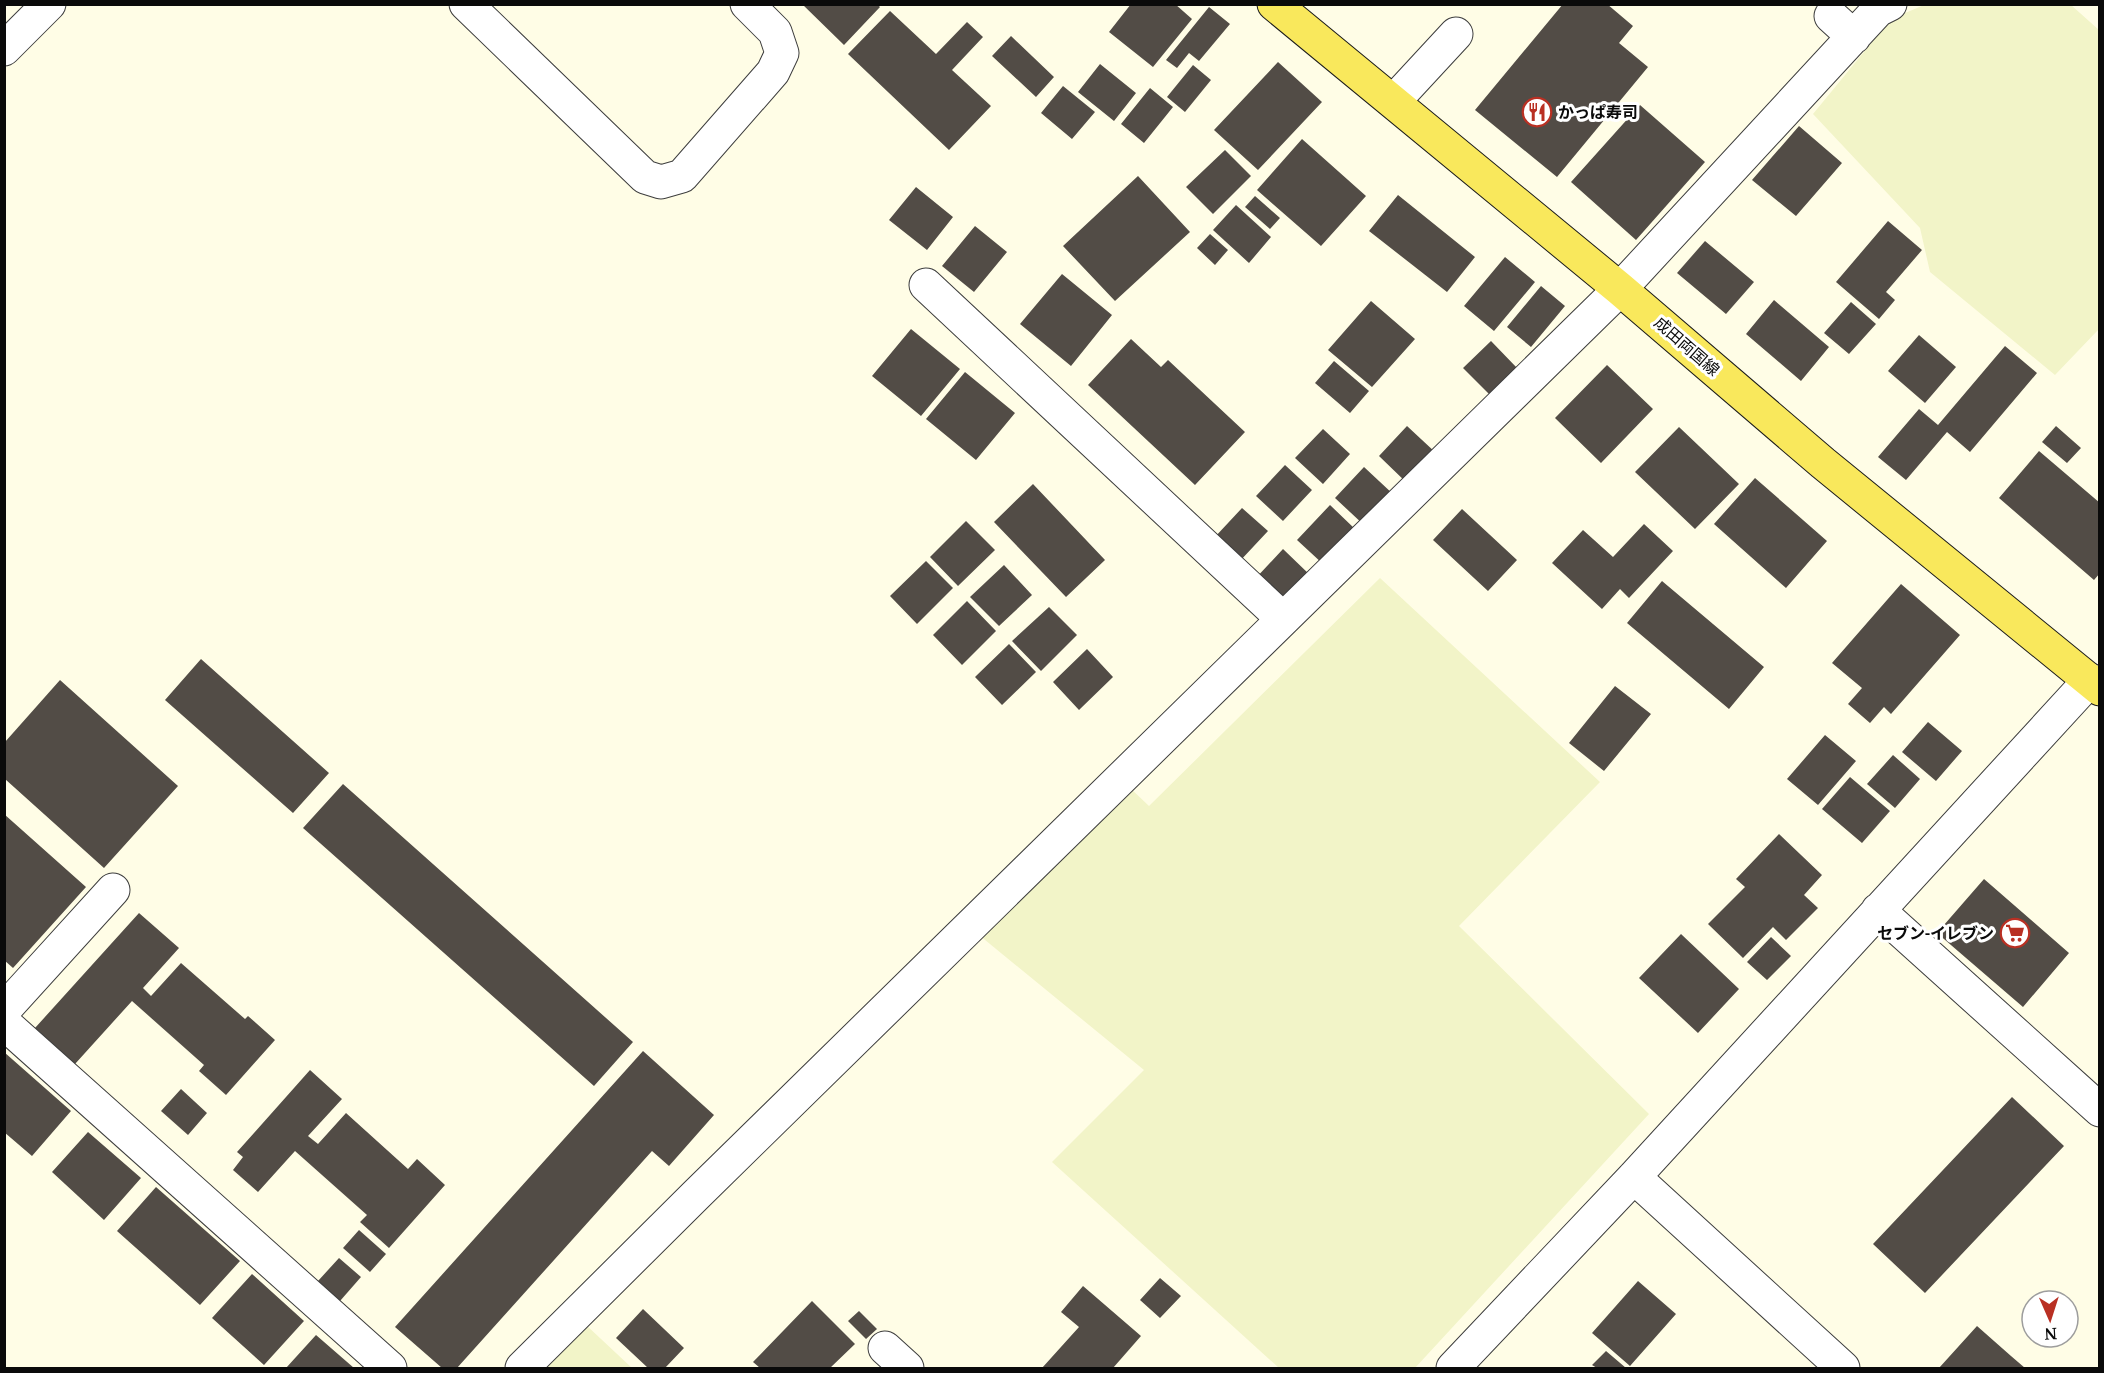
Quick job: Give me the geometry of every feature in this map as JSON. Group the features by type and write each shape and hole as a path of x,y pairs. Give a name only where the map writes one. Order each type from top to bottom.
{"main road":[{"name":"成田両国線","path":"1274,4 1620,289 1823,463 2095,685"}],"street":[{"path":"4,49 49,4"},
{"path":"466,4 645,177 661,182 682,176 773,72 782,53 775,32 747,4"},
{"path":"522,1368 1620,289 1842,27 1890,4"},
{"path":"1394,101 1456,34"},
{"path":"926,285 1283,619"},
{"path":"1453,1368 1634,1177 1878,910 2095,685"},
{"path":"4,1010 113,890"},
{"path":"1878,910 2100,1110"},
{"path":"4,1023 390,1368"},
{"path":"1634,1177 1843,1368"}],"green space":[{"path":"1924,5 2071,5 2099,30 2099,329 2055,375 1930,272 1920,228 1813,114 1891,19"},
{"path":"1380,578 1600,782 1459,926 1649,1114 1415,1368 1279,1368 1052,1162 1144,1070 979,935 1128,786 1149,806"},
{"path":"585,1324 632,1368 541,1368"}],"building":[{"path":"802,4 877,4 880,7 844,45"},
{"path":"1131,4 1175,4 1192,19 1153,67 1109,32"},
{"path":"1563,4 1607,4 1633,26 1619,43 1648,67 1557,177 1475,110"},
{"path":"1209,7 1230,24 1199,61 1189,53 1177,68 1166,60"},
{"path":"890,11 936,54 967,22 983,37 952,70 991,106 949,150 848,54"},
{"path":"1011,36 1054,77 1036,97 992,56"},
{"path":"1278,62 1322,102 1258,170 1214,130"},
{"path":"1100,64 1136,93 1114,121 1078,92"},
{"path":"1193,65 1211,80 1185,112 1167,97"},
{"path":"1063,86 1095,112 1072,139 1041,113"},
{"path":"1150,88 1173,107 1144,143 1121,124"},
{"path":"1640,105 1705,162 1636,240 1571,182"},
{"path":"1799,126 1842,163 1796,216 1752,180"},
{"path":"1302,139 1366,196 1321,246 1257,190"},
{"path":"1225,150 1251,176 1213,214 1186,187"},
{"path":"1138,176 1190,232 1115,301 1063,246"},
{"path":"916,187 953,217 927,250 889,220"},
{"path":"1398,195 1475,257 1447,292 1369,231"},
{"path":"1255,196 1280,218 1270,229 1245,207"},
{"path":"1236,205 1271,237 1249,263 1213,230"},
{"path":"1888,221 1922,250 1886,292 1895,300 1879,319 1836,282"},
{"path":"975,226 1007,252 974,292 942,266"},
{"path":"1210,234 1228,250 1215,265 1197,248"},
{"path":"1705,241 1754,282 1726,314 1677,273"},
{"path":"1505,257 1535,282 1494,331 1464,306"},
{"path":"1062,274 1112,315 1071,366 1020,324"},
{"path":"1541,286 1565,306 1531,347 1507,327"},
{"path":"1774,300 1829,347 1801,381 1746,334"},
{"path":"1371,301 1415,339 1372,387 1328,350"},
{"path":"1851,302 1876,324 1849,354 1824,333"},
{"path":"911,329 960,369 921,416 872,376"},
{"path":"1919,335 1956,367 1925,403 1888,371"},
{"path":"1131,339 1161,367 1168,360 1245,432 1195,485 1088,385"},
{"path":"1491,341 1518,369 1491,396 1463,368"},
{"path":"2005,346 2037,373 1970,452 1947,432 1906,480 1878,457 1919,409 1938,425"},
{"path":"1334,361 1369,391 1350,413 1315,383"},
{"path":"1607,365 1653,409 1601,463 1555,418"},
{"path":"965,372 1015,413 976,460 926,419"},
{"path":"1407,426 1436,453 1408,484 1379,456"},
{"path":"2056,426 2081,448 2067,463 2042,442"},
{"path":"1679,427 1739,484 1695,529 1635,472"},
{"path":"1323,429 1350,454 1323,484 1295,458"},
{"path":"2039,451 2100,503 2100,573 2094,580 1999,498"},
{"path":"1285,465 1312,490 1283,521 1256,496"},
{"path":"1364,467 1394,495 1365,526 1335,498"},
{"path":"1755,478 1827,541 1786,588 1714,524"},
{"path":"1033,484 1105,560 1066,597 994,522"},
{"path":"1330,505 1355,529 1323,564 1297,540"},
{"path":"1242,508 1268,531 1239,562 1214,538"},
{"path":"1462,509 1517,560 1488,591 1433,540"},
{"path":"966,521 995,550 958,586 930,557"},
{"path":"1644,524 1673,551 1629,598 1620,589 1602,609 1552,563 1583,530 1613,557"},
{"path":"1283,549 1310,575 1281,606 1254,580"},
{"path":"926,561 953,588 917,624 890,596"},
{"path":"1004,565 1032,595 999,626 970,597"},
{"path":"1662,581 1764,667 1729,709 1627,623"},
{"path":"1901,584 1960,635 1891,714 1884,707 1870,723 1848,704 1862,688 1832,663"},
{"path":"967,601 996,631 962,665 933,635"},
{"path":"1049,607 1077,635 1041,671 1012,641"},
{"path":"1009,644 1036,672 1002,705 975,677"},
{"path":"1087,649 1113,677 1079,710 1053,682"},
{"path":"201,659 329,773 293,813 165,700"},
{"path":"60,680 178,786 104,868 5,779 5,742"},
{"path":"1615,686 1651,714 1604,771 1569,743"},
{"path":"1928,722 1962,751 1936,781 1902,752"},
{"path":"1825,735 1856,761 1818,805 1787,779"},
{"path":"1893,755 1920,779 1895,808 1867,784"},
{"path":"1850,777 1890,811 1862,843 1822,809"},
{"path":"343,784 633,1042 594,1086 303,828"},
{"path":"4,814 86,887 13,968 4,960"},
{"path":"1779,834 1822,875 1804,895 1818,908 1786,940 1773,927 1743,958 1708,924 1745,887 1736,879"},
{"path":"1984,879 2069,953 2023,1007 1937,933"},
{"path":"139,913 179,948 143,988 151,996 181,963 245,1019 248,1016 275,1040 226,1095 199,1071 204,1065 132,1001 75,1064 35,1028"},
{"path":"1681,934 1739,989 1698,1033 1639,978"},
{"path":"1771,937 1791,956 1767,980 1747,962"},
{"path":"643,1051 714,1115 669,1166 652,1151 457,1368 442,1368 395,1327"},
{"path":"4,1052 71,1111 32,1156 4,1132"},
{"path":"310,1070 342,1099 308,1136 318,1144 346,1113 408,1169 417,1159 445,1185 389,1248 360,1222 367,1215 295,1151 258,1192 233,1170 243,1157 237,1152"},
{"path":"181,1089 207,1113 188,1135 161,1111"},
{"path":"2012,1097 2064,1146 1925,1293 1873,1244"},
{"path":"88,1132 141,1178 104,1220 52,1172"},
{"path":"156,1187 240,1261 200,1305 117,1231"},
{"path":"359,1230 386,1254 370,1272 343,1248"},
{"path":"339,1258 361,1277 340,1301 318,1281"},
{"path":"252,1274 304,1321 264,1365 212,1318"},
{"path":"1160,1278 1181,1296 1160,1318 1140,1300"},
{"path":"1638,1281 1676,1314 1630,1366 1592,1333"},
{"path":"1083,1286 1141,1336 1113,1368 1042,1368 1079,1327 1061,1312"},
{"path":"812,1301 855,1344 830,1368 760,1368 753,1362"},
{"path":"643,1309 684,1348 665,1368 648,1368 616,1338"},
{"path":"859,1311 877,1329 866,1339 848,1321"},
{"path":"1977,1326 2011,1356 2025,1368 1939,1368"},
{"path":"316,1335 354,1368 286,1368"},
{"path":"1606,1351 1626,1368 1597,1368 1592,1365"}],"place":[{"name":"かっぱ寿司","path":"1537,112"},
{"name":"セブン-イレブン","path":"2015,933"}]}
